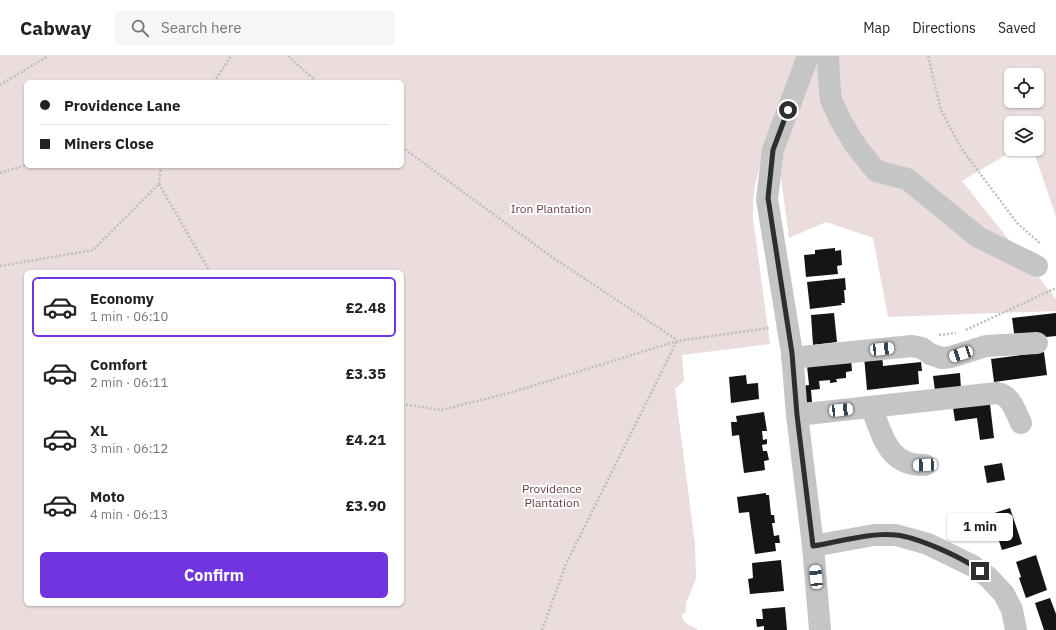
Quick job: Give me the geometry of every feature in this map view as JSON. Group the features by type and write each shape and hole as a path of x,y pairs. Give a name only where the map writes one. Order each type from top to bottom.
{"street":[{"path":"808,56 773,150 768,198 792,358 797,415 813,546 820,630"},
{"path":"828,56 831,100 842,123 856,146 876,171 907,179 978,237 1041,257"},
{"path":"792,358 912,346 922,348 934,344 942,358 986,346 1037,343"},
{"path":"797,415 996,393 1002,394 1010,400 1021,423"},
{"path":"871,407 881,436 887,446 906,463 916,466 925,465"},
{"path":"813,546 874,535 896,535 928,544 973,566 988,577 1004,594 1012,610 1016,630"}],"path":[{"path":"0,85 48,56"},
{"path":"215,80 231,56"},
{"path":"288,56 315,80"},
{"path":"928,56 941,110 961,148 1041,257"},
{"path":"404,148 549,255 677,341"},
{"path":"0,172 24,166"},
{"path":"0,266 93,250 158,184 161,168"},
{"path":"158,184 209,270"},
{"path":"934,344 1056,288"},
{"path":"404,404 441,410 513,392 677,341 787,325"},
{"path":"542,630 566,564 677,341"}],"green space":[{"path":"0,56 1056,56 1056,217 1035,156 1044,156 1044,116 1004,116 1004,156 962,181 1056,299 1056,311 888,317 873,238 826,222 789,238 781,178 785,139 763,153 755,186 753,218 770,344 682,355 684,381 675,389 695,544 696,579 686,603 686,611 682,615 685,622 698,630 0,630"}],"building":[{"path":"835,248 835,251 841,250 842,265 837,266 838,274 806,277 804,255 815,254 815,250"},
{"path":"845,278 845,303 841,303 842,305 810,309 807,282"},
{"path":"834,313 837,342 813,345 811,315"},
{"path":"1056,313 1056,336 1015,340 1012,318"},
{"path":"1044,352 1047,375 994,382 991,359"},
{"path":"882,354 883,366 921,362 922,371 918,371 919,384 867,390 864,356"},
{"path":"851,359 852,371 846,372 846,378 836,379 837,382 830,383 830,380 819,381 820,389 811,390 812,402 802,403 801,386 809,385 807,366"},
{"path":"960,373 961,389 935,391 933,376"},
{"path":"746,375 747,384 758,383 759,399 731,403 729,377"},
{"path":"989,396 994,438 980,440 977,418 955,421 952,401"},
{"path":"764,412 767,431 762,431 763,440 767,439 767,444 762,445 763,451 767,451 769,460 764,461 765,470 744,473 739,435 732,436 731,422 737,422 736,416"},
{"path":"1002,463 1005,480 987,483 984,466"},
{"path":"766,493 766,495 769,495 771,515 774,515 775,523 772,523 774,536 779,535 780,543 775,543 776,551 755,554 749,512 739,513 737,497"},
{"path":"1010,508 1022,544 1002,550 997,535 981,540 975,522 991,517 991,514"},
{"path":"1036,555 1047,590 1026,598 1019,578 1021,577 1016,562"},
{"path":"781,560 784,591 750,594 748,579 753,578 752,563"},
{"path":"1050,598 1056,614 1056,630 1044,630 1035,603"},
{"path":"785,607 787,630 764,630 764,626 757,627 756,619 763,619 762,609"}],"route":[{"path":"788,110 773,150 768,198 792,353 797,415 813,546 874,535 896,535 928,544 973,566 980,571"}],"park label":[{"name":"Iron Plantation","path":"551,209"},
{"name":"Providence Plantation","path":"552,496"}]}
